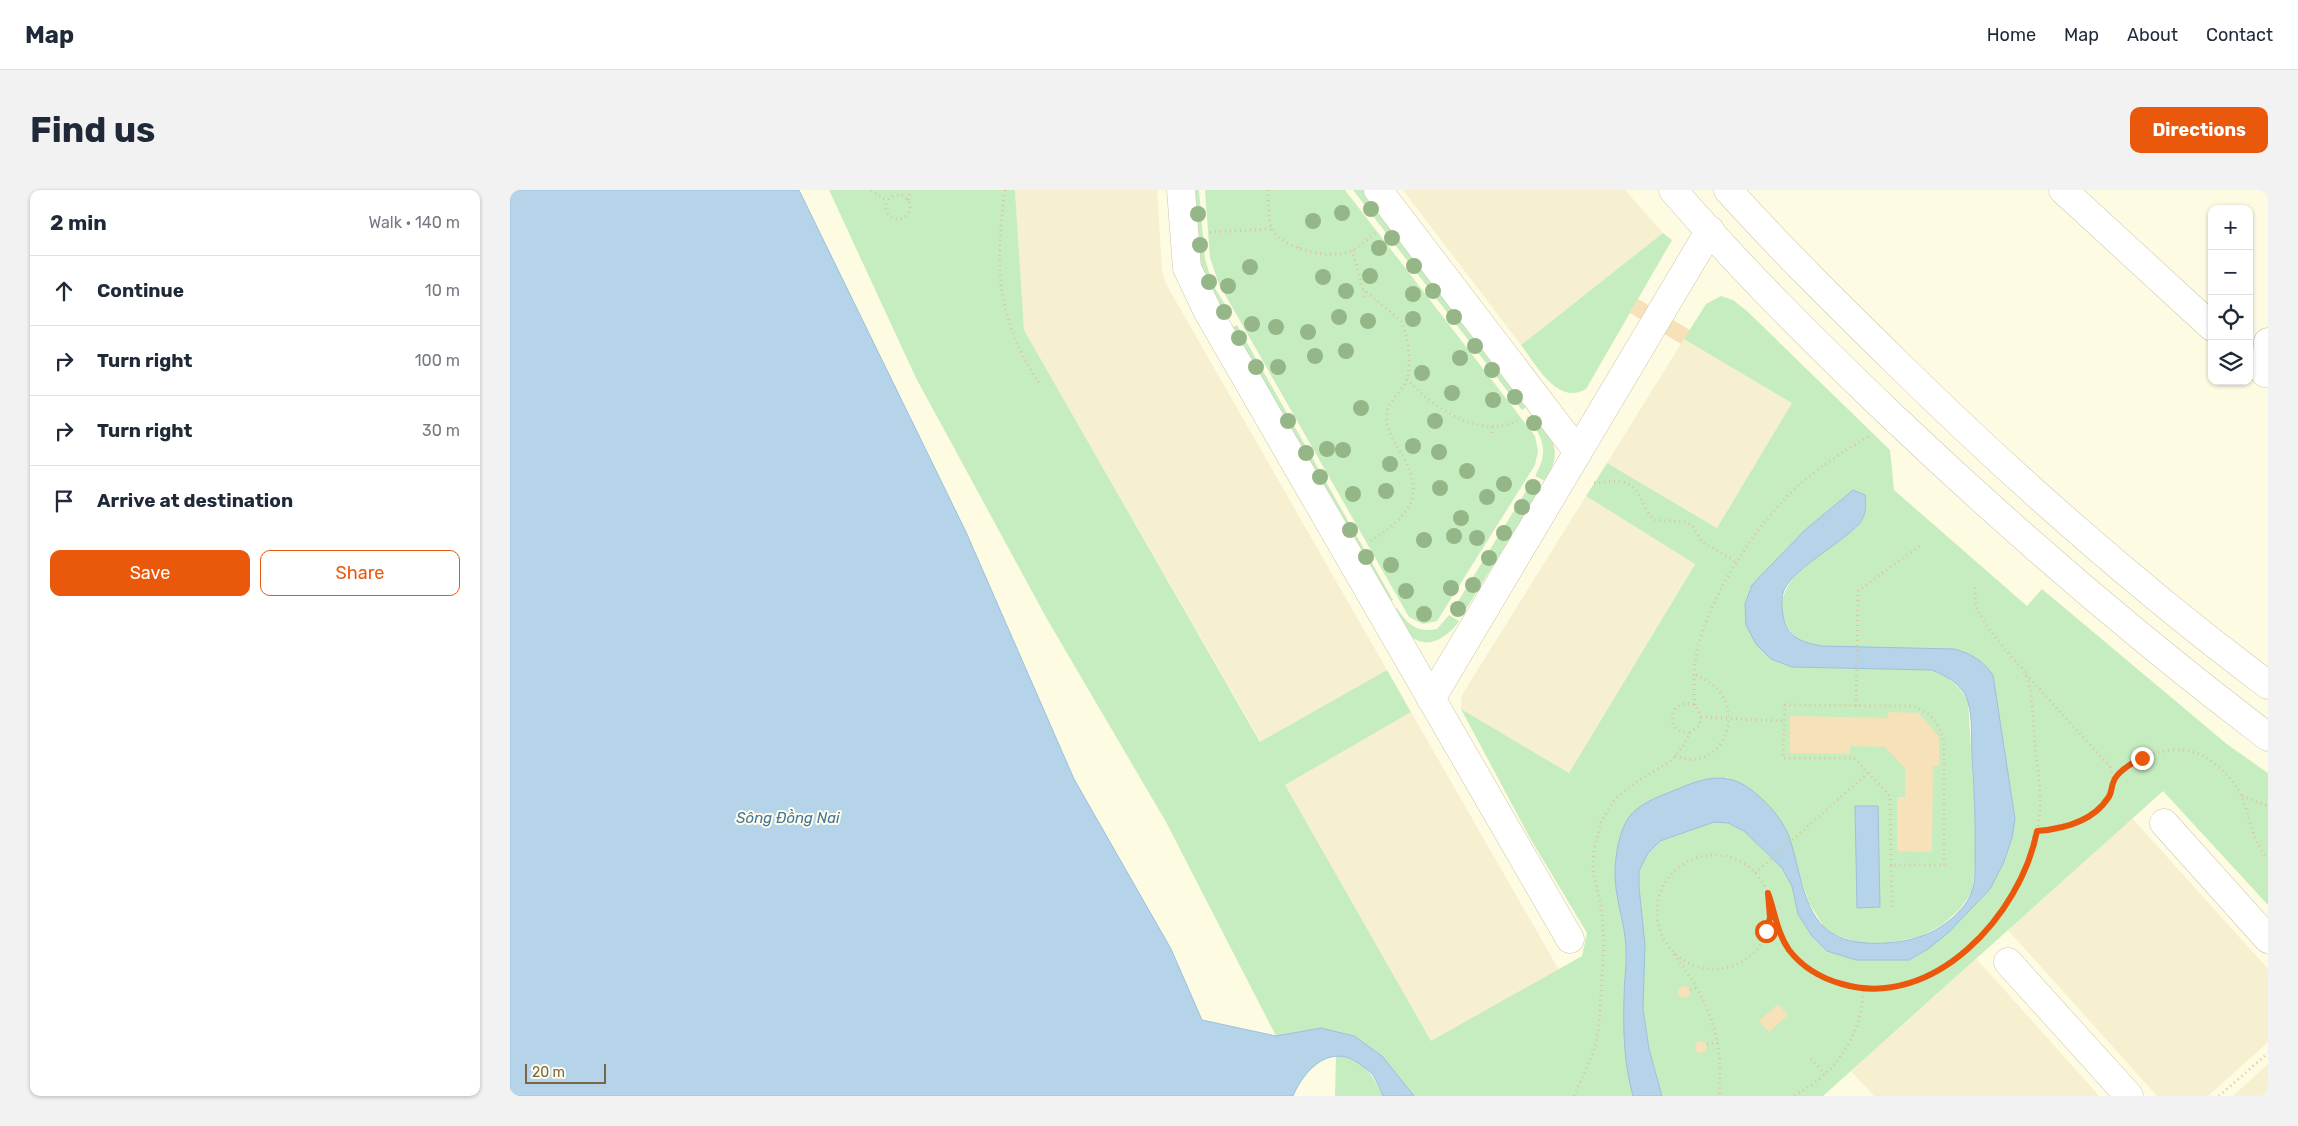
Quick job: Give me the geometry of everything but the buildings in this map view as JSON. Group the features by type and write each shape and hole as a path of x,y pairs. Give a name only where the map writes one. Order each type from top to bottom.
{"street":[{"path":"1181,190 1187,268 1191,280 1570,939"},
{"path":"1378,190 1578,452"},
{"path":"1673,190 1840,366 1940,462 2029,542 2130,627 2268,736"},
{"path":"1728,190 1801,268 1875,342 2023,482 2171,609 2268,684"},
{"path":"2068,193 2208,323"},
{"path":"1431,699 1710,230"},
{"path":"2261,369 2268,342"},
{"path":"2164,823 2268,939"},
{"path":"2008,962 2129,1096"}],"path":[{"path":"871,190 887,201"},
{"path":"887,201 887,213 896,219 904,219 908,216 910,210 908,200 912,190"},
{"path":"1004,190 998,253 999,282 1017,348 1041,386"},
{"path":"1268,190 1271,197 1272,229 1291,247 1325,254 1352,250 1380,229"},
{"path":"887,201 897,195 902,195 908,200"},
{"path":"1204,233 1272,229"},
{"path":"1299,248 1301,243"},
{"path":"1352,250 1360,282 1366,292 1394,313 1404,326 1408,344 1407,379 1387,405 1386,418 1389,430 1409,468 1412,493 1408,508 1399,521 1368,544"},
{"path":"1363,297 1366,292"},
{"path":"1407,379 1433,403 1475,424 1492,427 1508,426 1523,416"},
{"path":"1492,427 1492,434"},
{"path":"1574,1096 1594,1050 1599,1026 1604,942 1602,912 1593,872 1594,850 1601,822 1615,799 1675,756 1684,745 1689,733 1699,726 1701,718 1695,705 1695,663 1702,631 1737,562 1774,509 1832,459 1873,434"},
{"path":"1594,483 1623,482 1630,484 1636,489 1643,506 1654,520 1687,522 1693,527 1702,542 1737,562"},
{"path":"1399,521 1404,523"},
{"path":"1856,706 1858,591 1922,544"},
{"path":"1974,586 1977,608 1983,618 2025,673 2110,768 2113,783"},
{"path":"1719,1096 1720,1081 1717,1042 1707,1005 1698,987 1669,948 1659,929 1658,908 1663,887 1678,866 1697,858 1718,855 1738,861 1755,873 1768,893 1783,941 1802,964 1820,977 1863,990 1881,989 1923,977 1940,969 1974,944 1988,930 2012,896 2030,859 2040,809 2031,701 2025,673"},
{"path":"1675,756 1696,760 1709,754 1721,743 1727,730 1728,708 1722,693 1709,681 1695,676"},
{"path":"1891,865 1944,865 1944,742 1935,719 1926,711 1913,706 1785,704 1783,758 1854,758 1890,796 1891,865 1892,908"},
{"path":"1689,733 1681,732 1673,725 1673,712 1677,705 1695,705"},
{"path":"1701,718 1784,721"},
{"path":"2037,831 2064,827 2089,816 2108,798 2113,783 2130,765 2142,758 2155,753 2185,750 2200,753 2213,762 2233,782 2241,796 2258,842 2268,858"},
{"path":"1755,873 1868,773"},
{"path":"2241,796 2268,806"},
{"path":"1669,948 1690,964 1702,968 1726,968 1738,964 1755,950 1766,931 1770,918 1768,893"},
{"path":"1690,990 1698,987"},
{"path":"1792,1096 1804,1090 1825,1074 1843,1054 1857,1028 1862,1013 1863,990"},
{"path":"1706,1044 1717,1042"},
{"path":"2219,1096 2268,1053"},
{"path":"1811,1058 1825,1074"}],"shaded area":[{"path":"1015,190 1157,190 1162,271 1166,284 1387,670 1261,742 1024,330"},
{"path":"1403,190 1625,190 1663,233 1521,345"},
{"path":"1684,339 1793,402 1717,528 1607,463"},
{"path":"1586,496 1695,563 1569,773 1461,709 1462,695"},
{"path":"1411,712 1559,970 1431,1042 1284,785"},
{"path":"2132,818 2268,969 2268,1042 2208,1096 2157,1096 2008,930"},
{"path":"1976,959 2099,1096 1874,1096 1851,1071"},
{"path":"2268,1064 2268,1096 2233,1096"}],"green space":[{"path":"829,190 1015,190 1024,330 1260,742 1387,670 1411,712 1285,785 1431,1041 1582,956 1587,933 1530,838 1461,709 1569,773 1695,564 1586,496 1607,463 1717,528 1792,403 1684,339 1706,304 1721,296 1733,300 1747,311 1890,450 1894,490 2027,606 2042,589 2228,745 2268,773 2268,905 2163,791 1823,1096 1662,1096 1649,1049 1643,1009 1642,916 1639,887 1639,871 1648,853 1660,841 1714,822 1728,823 1744,831 1782,868 1792,886 1798,914 1856,960 1909,960 1948,933 1990,889 1993,675 1804,643 1791,632 1784,620 1782,602 1786,589 1794,578 1815,558 1840,541 1858,525 1864,516 1866,508 1865,495 1853,490 1805,530 1773,563 1770,659 1792,667 1933,670 1946,676 1960,689 1968,701 1976,828 1975,869 1972,892 1959,910 1942,925 1922,936 1888,943 1860,943 1833,934 1824,927 1809,903 1793,856 1727,777 1615,871 1626,941 1625,1042 1626,1059 1633,1096 1414,1096 1321,1028 1276,1036 1166,822 1047,619 916,378"},
{"path":"1191,190 1199,190 1205,259 1213,285 1231,314 1223,318 1201,276"},
{"path":"1205,190 1345,190 1535,436 1538,451 1535,465 1437,621 1423,624 1409,617 1219,284 1210,258"},
{"path":"1353,190 1364,190 1529,405 1522,410"},
{"path":"1663,233 1672,240 1586,389 1575,393 1557,388 1541,372 1521,345"},
{"path":"1237,325 1393,600 1384,604 1229,329"},
{"path":"1534,413 1551,438 1554,446 1554,461 1545,481 1535,476 1542,460 1543,446 1538,433 1528,418"},
{"path":"1531,483 1541,488 1463,614 1454,608"},
{"path":"1397,608 1409,623 1423,630 1437,629 1449,615 1459,621 1445,636 1433,642 1419,641 1406,633 1389,612"},
{"path":"1336,1056 1353,1060 1366,1068 1383,1096 1335,1096"}],"water":[{"name":"Sông Đồng Nai","path":"510,190 799,190 966,532 1074,779 1171,949 1202,1020 1276,1036 1321,1028 1354,1036 1382,1056 1414,1096 1383,1096 1370,1072 1350,1059 1340,1056 1330,1057 1312,1068 1293,1096 510,1096"},
{"path":"1853,490 1865,495 1865,513 1859,524 1851,532 1805,567 1787,584 1783,593 1782,603 1786,626 1798,639 1822,646 1954,649 1976,658 1989,670 1993,675 2015,819 2012,838 2003,864 1990,889 1948,933 1928,949 1909,960 1856,960 1827,951 1812,936 1798,914 1792,886 1782,868 1744,831 1728,823 1714,822 1660,841 1648,853 1639,871 1639,887 1645,945 1643,1009 1649,1049 1662,1096 1633,1096 1626,1060 1624,1035 1626,948 1616,889 1615,870 1616,857 1623,829 1634,811 1647,802 1701,780 1726,779 1742,784 1750,789 1772,809 1785,828 1807,900 1820,923 1830,932 1851,941 1888,943 1912,939 1929,933 1945,924 1959,912 1972,891 1975,874 1975,806 1971,722 1966,696 1959,686 1932,670 1792,667 1771,659 1756,644 1746,625 1745,604 1752,585 1805,530"},
{"path":"1855,806 1878,806 1880,907 1857,908"}],"route":[{"path":"1766,931 1770,918 1768,893 1783,941 1809,971 1820,977 1863,990 1881,989 1923,977 1940,969 1957,957 1988,930 2012,896 2022,877 2030,859 2037,831 2064,827 2089,816 2108,798 2113,788 2113,783 2121,772 2142,758"}]}
